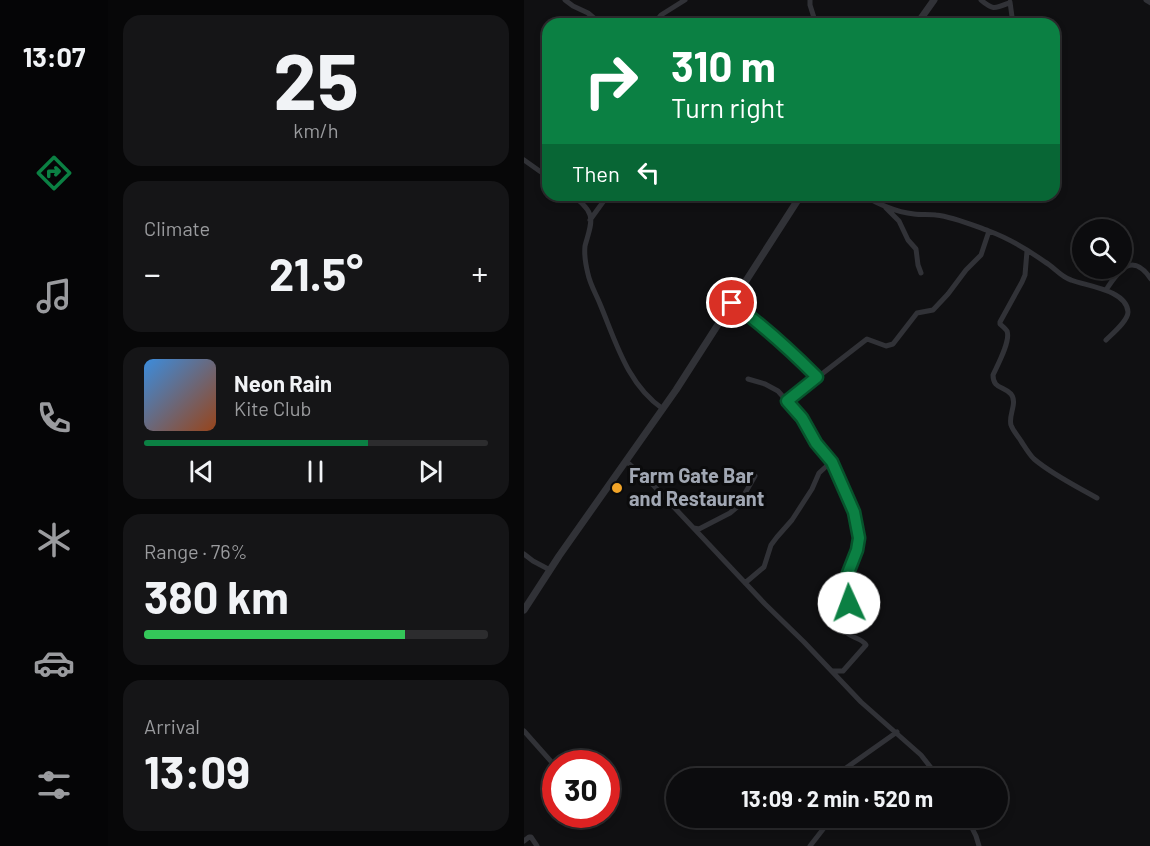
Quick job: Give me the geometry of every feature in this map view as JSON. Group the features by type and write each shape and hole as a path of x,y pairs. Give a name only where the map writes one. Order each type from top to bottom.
{"street":[{"path":"565,0 594,18"},
{"path":"659,18 685,0"},
{"path":"804,0 810,2 814,18"},
{"path":"921,18 934,0"},
{"path":"981,0 994,9 1010,2 1012,18"},
{"path":"1146,0 1151,3"},
{"path":"524,160 542,173"},
{"path":"577,201 590,216 585,253 588,274 624,363 651,401 663,409"},
{"path":"590,220 604,201"},
{"path":"524,610 663,409 797,201"},
{"path":"874,201 896,211 936,214 989,231 1012,242 1071,280 1106,290 1122,300 1126,305 1128,315 1106,340"},
{"path":"884,206 899,221 908,240 916,249 921,273"},
{"path":"787,401 867,339 886,346 893,344 917,313 933,310 948,294 981,255 989,231"},
{"path":"1027,251 1022,282 1000,322 1007,331 1006,345 993,380 1012,396 1011,428 1033,458 1055,474 1097,498"},
{"path":"1106,290 1117,273 1131,264 1139,266 1151,279"},
{"path":"732,303 790,349 817,377"},
{"path":"748,379 778,391 802,418 816,443 832,462 854,512 859,538 848,573 851,596 847,610 846,632 866,645 843,671 833,671"},
{"path":"626,461 654,486 744,583 861,702 897,732 931,768"},
{"path":"744,583 764,567 771,545 792,520 812,489 819,473 832,462"},
{"path":"691,526 698,529 730,513 737,507 755,476"},
{"path":"524,554 550,570"},
{"path":"524,731 542,752"},
{"path":"846,768 897,732"},
{"path":"810,846 824,828"},
{"path":"972,828 979,846"},
{"path":"524,841 531,837 537,846"}],"place":[{"name":"Farm Gate Bar and Restaurant","path":"617,488"}],"route":[{"path":"732,303 790,349 817,377 787,401 802,418 816,443 832,462 856,518 859,544 848,573 851,596 849,603"}]}
